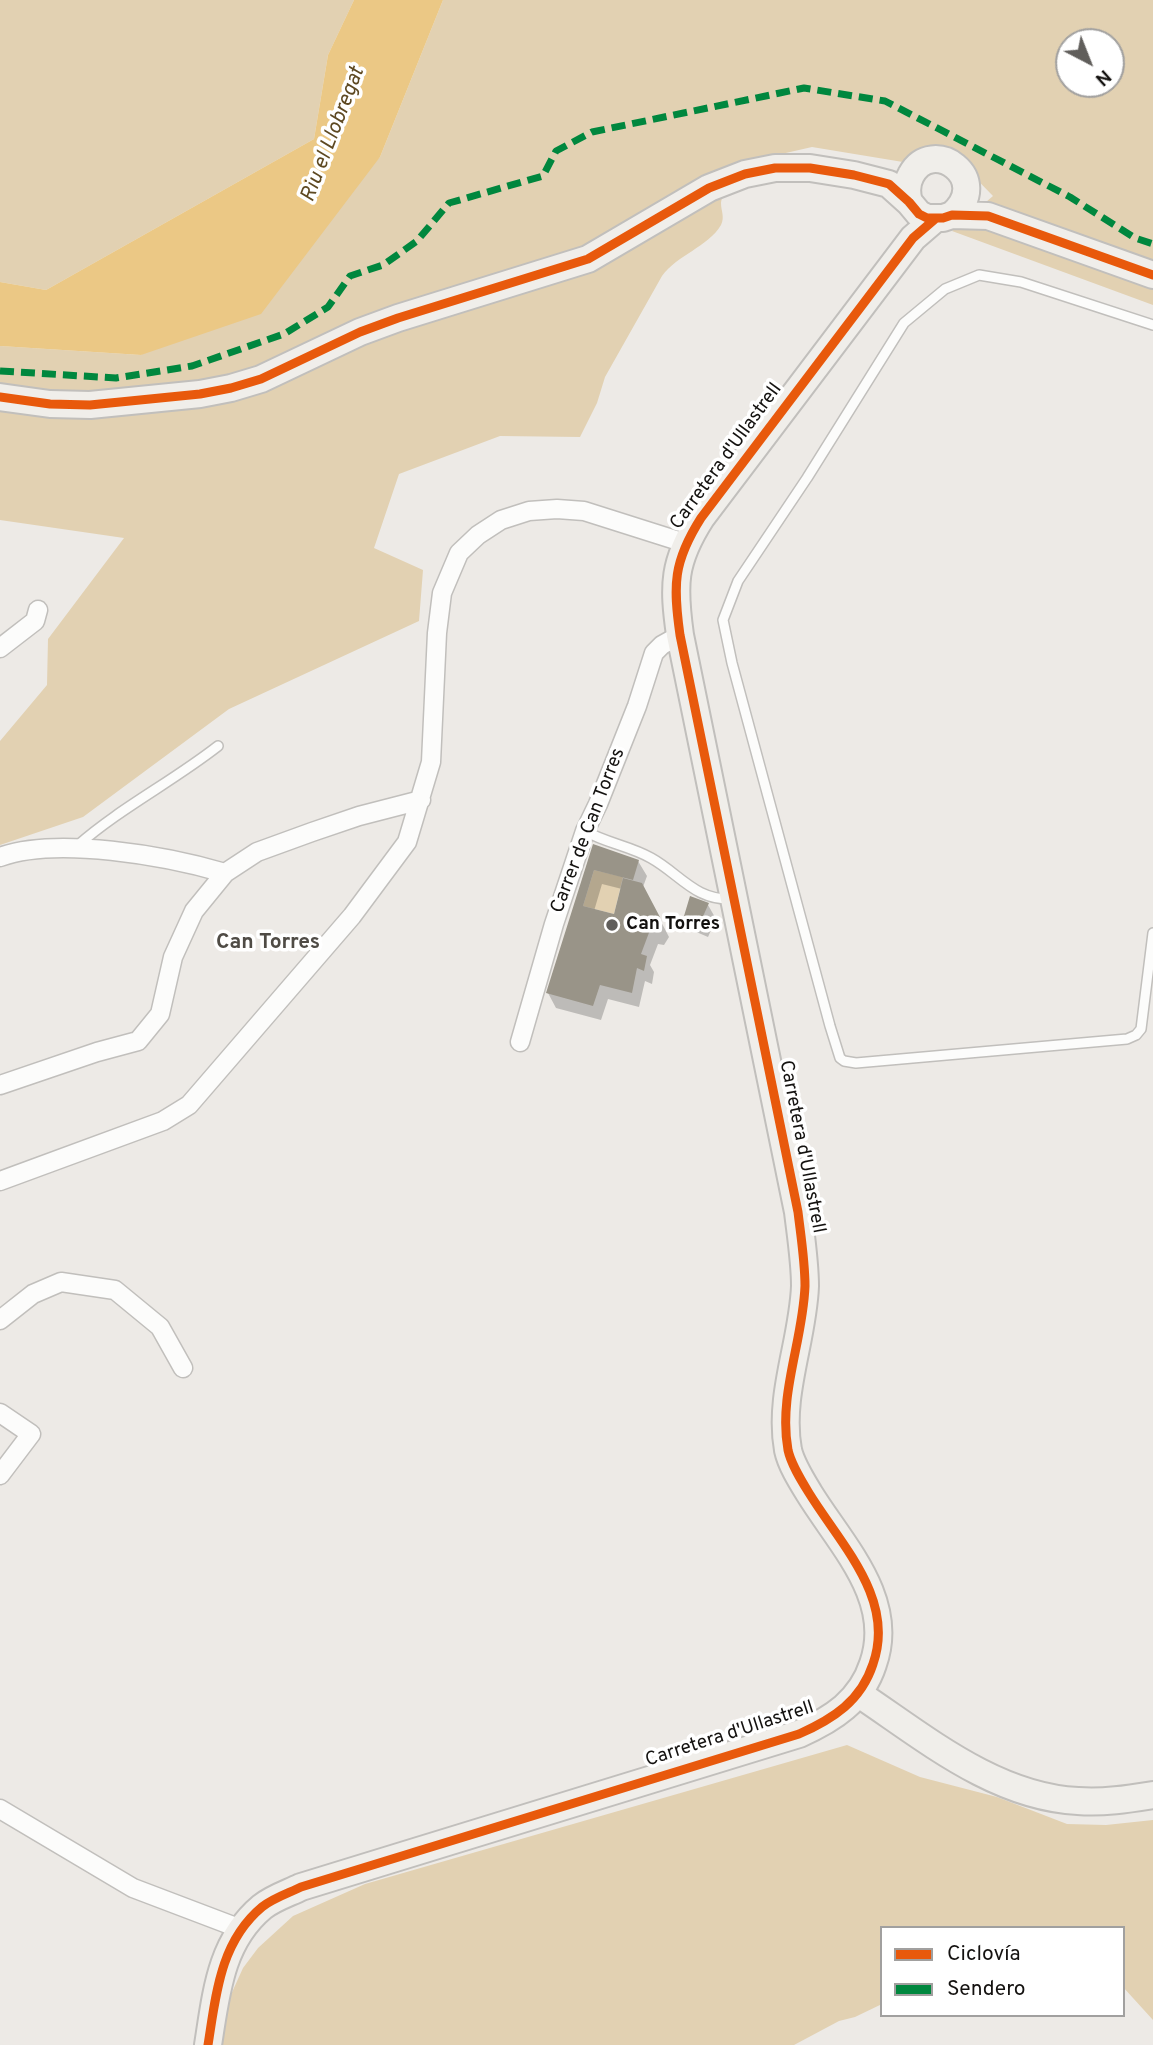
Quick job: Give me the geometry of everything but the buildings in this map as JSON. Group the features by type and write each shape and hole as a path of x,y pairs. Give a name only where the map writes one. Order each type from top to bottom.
{"street":[{"path":"0,397 50,404 90,405 170,398 232,388 261,379 398,318 588,259 709,188 745,174 775,168 810,168 854,175 924,205 988,216 1153,275"},
{"name":"Carretera d'Ullastrell","path":"208,2045 220,1973 241,1928 264,1905 301,1887 799,1734 825,1722 842,1710 859,1694 869,1676 877,1654 880,1619 861,1572 803,1484 788,1453 786,1402 805,1287 803,1248 674,597 676,572 685,543 924,205"},
{"path":"0,1181 163,1121 189,1105 352,916 407,842 431,762 437,633 442,593 459,553 478,535 501,520 529,511 557,509 584,511 685,543"},
{"path":"0,648 35,621 38,610"},
{"name":"Carrer de Can Torres","path":"520,1042 584,831 598,804 637,706 654,653 680,635"},
{"path":"0,1085 138,1041 160,1014 173,957 194,911 225,873 257,852 359,816 421,800"},
{"path":"0,857 59,847 75,848 188,863 225,873"},
{"path":"0,1320 33,1294 61,1282 115,1290 160,1327 183,1368"},
{"path":"0,1413 31,1434 0,1475"},
{"path":"859,1694 971,1767 1025,1791 1077,1801 1115,1801 1153,1795"},
{"path":"0,1809 133,1888 241,1928"}],"lane":[{"path":"1153,326 1021,282 979,275 945,289 904,323 807,478 737,581 723,620 732,663 830,1026 840,1058 844,1061 856,1063 1127,1040 1141,1029 1153,933"},
{"path":"75,848 120,812 218,746"},
{"path":"584,831 600,840 629,848 653,859 694,890 719,900 733,899"}],"shaded area":[{"path":"0,0 354,0 328,55 314,139 46,290 0,282"},
{"path":"443,0 1153,0 1153,305 952,231 993,196 949,151 909,163 812,147 742,163 722,199 721,225 715,233 662,276 605,377 597,403 580,437 500,436 399,474 374,548 423,570 419,621 229,709 83,817 0,845 0,741 47,685 48,639 124,538 0,520 0,346 141,355 380,157"},
{"path":"594,870 623,877 614,914 583,906"},
{"path":"847,1745 920,1777 997,1797 1067,1824 1106,1825 1153,1820 1153,2020 1125,1989 1125,1926 880,1926 880,2005 855,2017 839,2021 794,2045 220,2045 224,2010 243,1968 258,1948 293,1916 365,1884"}],"water":[{"name":"Riu el Llobregat","path":"354,0 443,0 380,157 261,314 141,355 0,346 0,282 46,290 314,139 328,55"}],"marked path":[{"path":"0,371 116,378 192,366 284,334 328,307 350,276 383,265 417,241 449,203 543,176 556,151 592,132 804,88 885,101 1070,197 1135,238 1153,244"}],"cycle path":[{"path":"0,397 50,404 90,405 200,394 231,388 261,379 360,332 398,318 588,259 709,188 745,174 775,168 810,168 889,184 919,214 927,218 952,215 988,216 1153,275"},
{"path":"208,2045 222,1970 229,1953 248,1921 271,1901 301,1887 799,1734 844,1707 868,1677 878,1640 877,1617 871,1595 862,1574 800,1477 788,1450 788,1388 805,1286 798,1212 680,635 676,588 680,561 701,518 913,238 935,219"}],"place":[{"name":"Can Torres","path":"612,925"}],"district":[{"name":"Can Torres","path":"268,944"}]}
